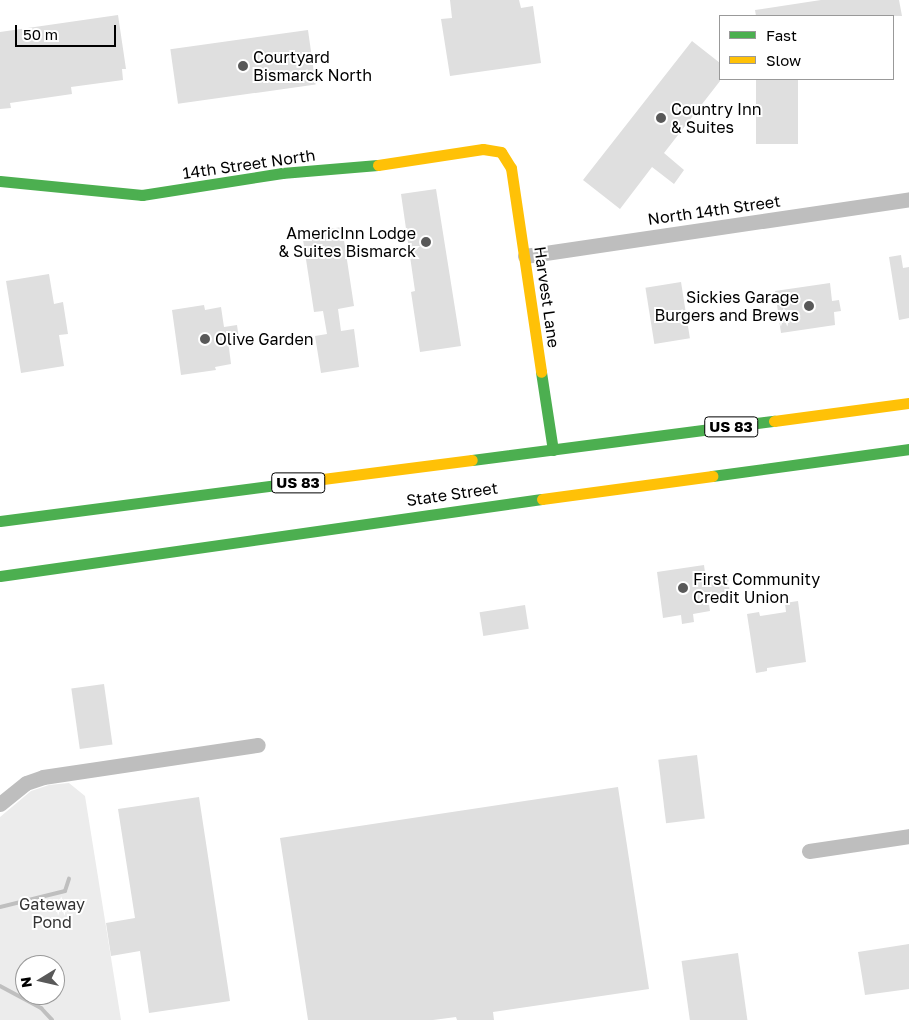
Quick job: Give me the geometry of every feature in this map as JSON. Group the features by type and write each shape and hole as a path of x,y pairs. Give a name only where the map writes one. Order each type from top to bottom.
{"main road":[{"name":"14th Street North","path":"0,181 142,195 282,173 356,168 483,149 501,152"},
{"name":"Harvest Lane","path":"501,152 511,168 553,450"},
{"name":"State Street","path":"0,521 909,403"},
{"name":"State Street","path":"0,576 256,537 909,449"}],"street":[{"name":"North 14th Street","path":"525,256 909,199"},
{"path":"0,804 26,783 43,777 258,745"},
{"path":"809,851 909,836"}],"green space":[{"name":"Gateway Pond","path":"69,783 85,796 121,1020 0,1020 0,817 31,791 49,785"}],"building":[{"path":"450,0 519,0 521,8 533,6 541,63 450,76 441,19 452,18"},
{"path":"821,0 899,0 902,16 756,15 755,10"},
{"path":"118,15 126,69 122,69 123,80 71,87 72,94 10,103 11,108 0,109 0,32"},
{"name":"Courtyard Bismarck North","path":"308,30 316,84 178,104 170,49"},
{"name":"Country Inn & Suites","path":"692,41 719,62 720,81 664,153 684,170 674,184 652,167 620,209 583,180"},
{"path":"756,80 798,80 798,144 756,144"},
{"name":"AmericInn Lodge & Suites Bismarck","path":"436,189 461,346 420,352 411,292 415,291 401,194"},
{"path":"342,227 354,306 338,309 341,331 354,329 359,367 321,373 315,336 327,334 323,311 314,312 302,233"},
{"path":"901,255 903,268 909,267 909,318 899,320 889,257"},
{"path":"49,274 54,304 63,302 68,334 59,335 64,366 21,373 6,281"},
{"path":"681,282 690,338 654,344 645,288"},
{"name":"Sickies Garage Burgers and Brews","path":"830,283 832,301 839,300 841,311 834,312 835,325 781,333 775,291"},
{"name":"Olive Garden","path":"204,305 205,310 221,307 224,327 237,325 239,339 228,340 231,364 215,367 216,370 181,375 172,310"},
{"name":"First Community Credit Union","path":"704,565 706,580 728,576 730,594 708,597 710,611 693,614 694,622 682,624 681,615 663,618 657,572"},
{"path":"798,601 806,662 767,668 767,671 756,673 747,614 759,612 760,616 786,612 785,603"},
{"path":"525,605 529,629 483,636 480,612"},
{"path":"104,684 112,744 80,749 71,689"},
{"path":"697,755 705,819 666,823 658,760"},
{"path":"618,787 649,989 493,1012 494,1020 457,1020 456,1017 433,1020 308,1020 280,838"},
{"path":"199,797 230,1001 149,1013 140,951 111,956 106,923 135,918 118,809"},
{"path":"909,944 909,989 865,995 858,952"},
{"path":"738,953 747,1020 690,1020 682,961"}],"waterway":[{"path":"0,907 65,891 69,879"},
{"path":"0,986 41,1008 52,1020"}],"traffic: fast":[{"path":"0,181 142,195 282,173 378,165"},
{"path":"541,372 553,450"},
{"path":"472,460 774,421"},
{"path":"712,476 909,449"},
{"path":"0,521 315,480"},
{"path":"0,576 542,499"}],"traffic: slow":[{"path":"378,165 483,149 501,152 511,168 541,372"},
{"path":"774,421 909,403"},
{"path":"315,480 472,460"},
{"path":"542,499 712,476"}],"place":[{"name":"Courtyard Bismarck North","path":"243,66"},
{"name":"Country Inn & Suites","path":"661,118"},
{"name":"AmericInn Lodge & Suites Bismarck","path":"426,242"},
{"name":"Sickies Garage Burgers and Brews","path":"809,306"},
{"name":"Olive Garden","path":"205,339"},
{"name":"First Community Credit Union","path":"683,588"}]}
